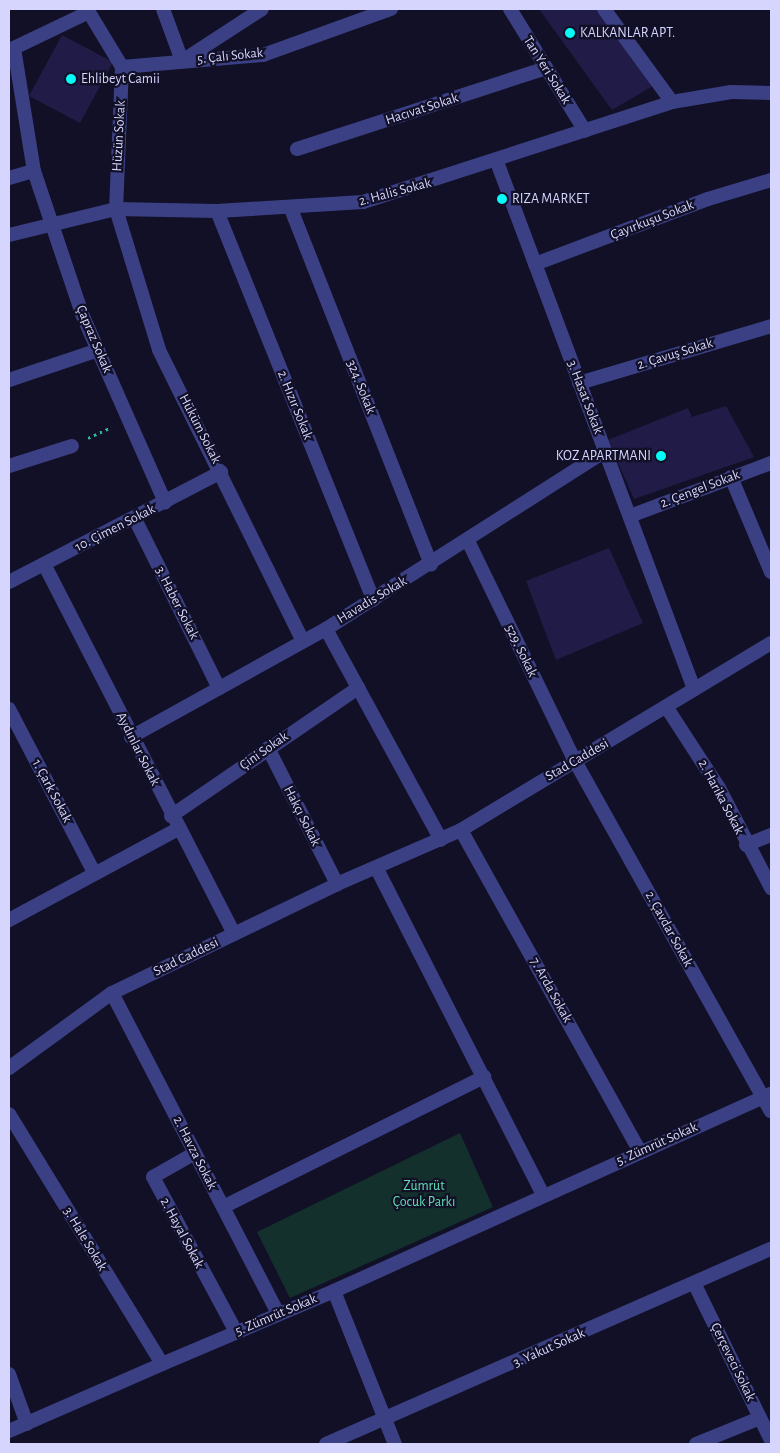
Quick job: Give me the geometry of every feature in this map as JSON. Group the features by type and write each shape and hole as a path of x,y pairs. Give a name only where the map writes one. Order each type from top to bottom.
{"street":[{"path":"163,9 182,61 262,9"},
{"name":"5. Çalı Sokak","path":"122,67 263,55 391,9"},
{"name":"Tan Yeri Sokak","path":"510,9 584,131"},
{"path":"604,9 672,102"},
{"path":"9,178 34,171 11,49 88,11 122,67"},
{"name":"Hüzün Sokak","path":"116,209 122,67"},
{"name":"Hacıvat Sokak","path":"297,149 546,68"},
{"name":"2. Halis Sokak","path":"9,235 116,209 217,211 291,209 363,202 497,162 672,102 731,92 771,93"},
{"name":"3. Hasat Sokak","path":"497,162 694,688"},
{"name":"Çapraz Sokak","path":"34,171 98,350 165,502"},
{"name":"Çayırkuşu Sokak","path":"535,264 708,198 771,180"},
{"name":"Hüküm Sokak","path":"116,209 159,350 303,641"},
{"name":"324. Sokak","path":"291,209 431,564"},
{"name":"2. Hızır Sokak","path":"217,211 373,600"},
{"name":"2. Çavuş Sokak","path":"579,383 771,326"},
{"path":"9,380 98,350"},
{"path":"9,466 72,446"},
{"name":"Havadis Sokak","path":"131,737 326,629 468,542 605,451"},
{"name":"2. Çengel Sokak","path":"630,516 771,463"},
{"name":"10. Çimen Sokak","path":"9,582 135,519 221,472"},
{"path":"731,477 771,572"},
{"name":"3. Haber Sokak","path":"135,519 219,688"},
{"name":"529. Sokak","path":"468,542 575,761"},
{"name":"Aydınlar Sokak","path":"44,564 171,816 234,934"},
{"path":"326,629 441,840"},
{"name":"Stad Caddesi","path":"9,1068 112,993 337,884 377,869 462,830 575,761 668,708 694,688 771,643"},
{"name":"Çini Sokak","path":"171,816 358,688"},
{"name":"2. Harika Sokak","path":"668,708 719,788 746,844 771,888"},
{"name":"1. Çark Sokak","path":"9,709 94,872"},
{"name":"Hakçı Sokak","path":"268,748 337,884"},
{"name":"2. Çavdar Sokak","path":"575,761 768,1095 771,1111"},
{"path":"9,920 94,872 178,829"},
{"name":"7. Arda Sokak","path":"462,830 640,1151"},
{"path":"746,844 771,835"},
{"path":"377,869 543,1195"},
{"name":"2. Havza Sokak","path":"112,993 278,1313"},
{"path":"223,1207 484,1078"},
{"name":"5. Zümrüt Sokak","path":"9,1431 334,1290 768,1095"},
{"name":"3. Hale Sokak","path":"9,1114 162,1364"},
{"name":"2. Hayal Sokak","path":"195,1153 152,1177 236,1332"},
{"name":"3. Yakut Sokak","path":"326,1444 386,1421 771,1249"},
{"name":"Çerçeveci Sokak","path":"694,1283 771,1440"},
{"path":"334,1290 395,1444"},
{"path":"9,1374 27,1424"},
{"path":"696,1444 760,1418"}],"path":[{"path":"72,446 128,419"}],"green space":[{"name":"Zümrüt Çocuk Parkı","path":"460,1133 493,1207 290,1298 257,1232"}],"building":[{"path":"539,9 600,9 656,84 612,110"},
{"name":"Ehlibeyt Camii","path":"62,35 113,62 80,123 29,96"},
{"name":"KOZ APARTMANI","path":"726,406 754,457 634,499 608,440 688,408 692,417"},
{"path":"609,548 643,623 556,660 526,581"}],"place":[{"name":"KALKANLAR APT.","path":"570,33"},
{"name":"Ehlibeyt Camii","path":"71,79"},
{"name":"RIZA MARKET","path":"502,199"},
{"name":"KOZ APARTMANI","path":"661,456"}]}
